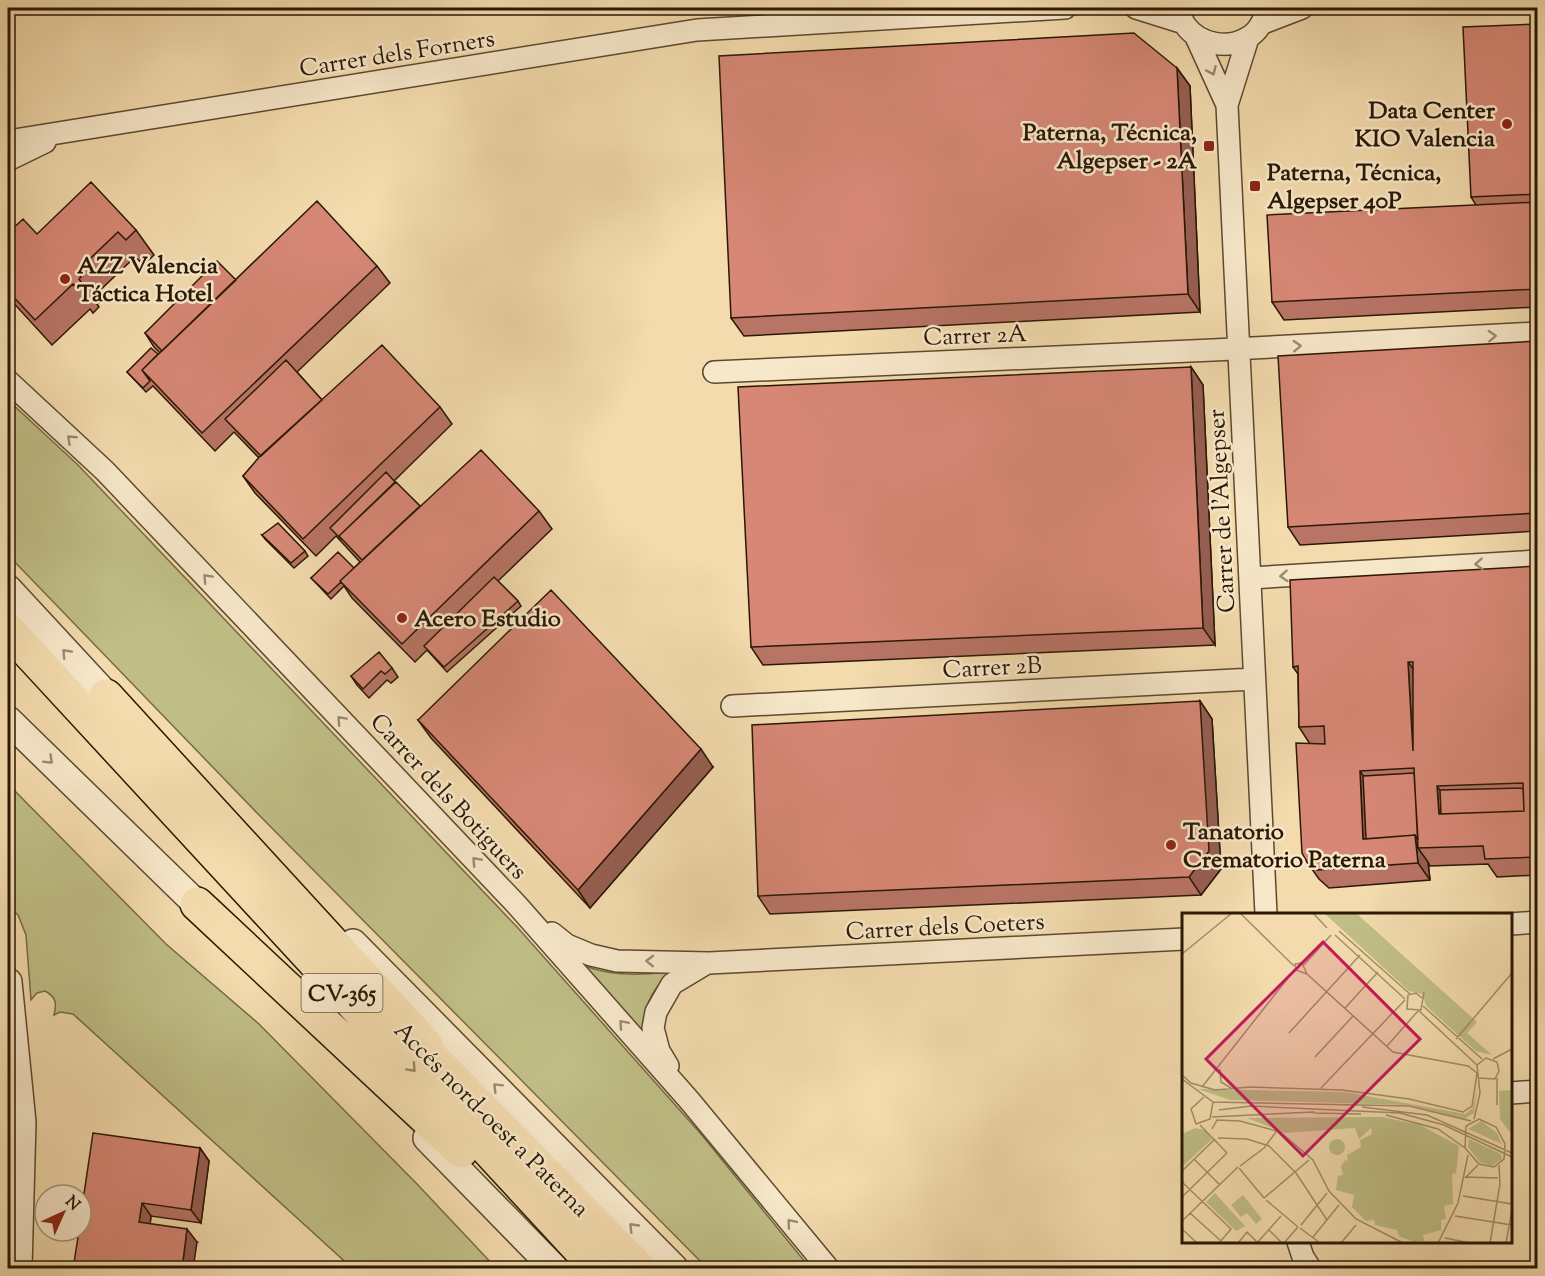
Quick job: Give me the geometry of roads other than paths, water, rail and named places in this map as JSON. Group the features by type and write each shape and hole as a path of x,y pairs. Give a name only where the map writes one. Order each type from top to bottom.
{"main road":[{"name":"Accés nord-oest a Paterna","path":"8,630 97,706 639,1269"},
{"name":"Accés nord-oest a Paterna","path":"97,706 597,1269"},
{"path":"197,904 461,1151 580,1269"}],"street":[{"name":"Carrer dels Forners","path":"8,141 697,30 1065,8"},
{"path":"1136,8 1186,23 1222,46 1260,23 1302,8"},
{"path":"1186,23 1227,105"},
{"path":"1227,105 1260,23"},
{"name":"Carrer de l'Algepser","path":"1227,105 1266,913"},
{"name":"Carrer dels Forners","path":"8,160 61,134"},
{"name":"Carrer 2A","path":"714,372 1239,349 1538,333"},
{"name":"Carrer dels Botiguers","path":"8,381 105,471 516,904 689,1100 828,1269"},
{"path":"1250,578 1538,561"},
{"path":"8,589 97,706 509,1100 674,1269"},
{"name":"Carrer 2B","path":"732,706 1254,679"},
{"path":"8,720 197,904 554,1269"},
{"name":"Carrer dels Coeters","path":"516,904 567,945 591,955 617,961 709,963 1182,939"},
{"path":"1512,924 1538,922"},
{"name":"Carrer dels Coeters","path":"689,1100 659,1051 653,1028 656,1012 672,984 709,963"},
{"path":"8,982 22,1122 18,1269"},
{"path":"1512,1093 1538,1092"},
{"path":"1298,1243 1310,1269"}],"place":[{"name":"Data Center KIO Valencia","path":"1507,124"},
{"name":"Paterna, Técnica, Algepser - 2A","path":"1209,146"},
{"name":"Paterna, Técnica, Algepser 40P","path":"1255,186"},
{"name":"AZZ Valencia Táctica Hotel","path":"65,279"},
{"name":"Acero Estudio","path":"402,618"},
{"name":"Tanatorio Crematorio Paterna","path":"1171,845"}]}
